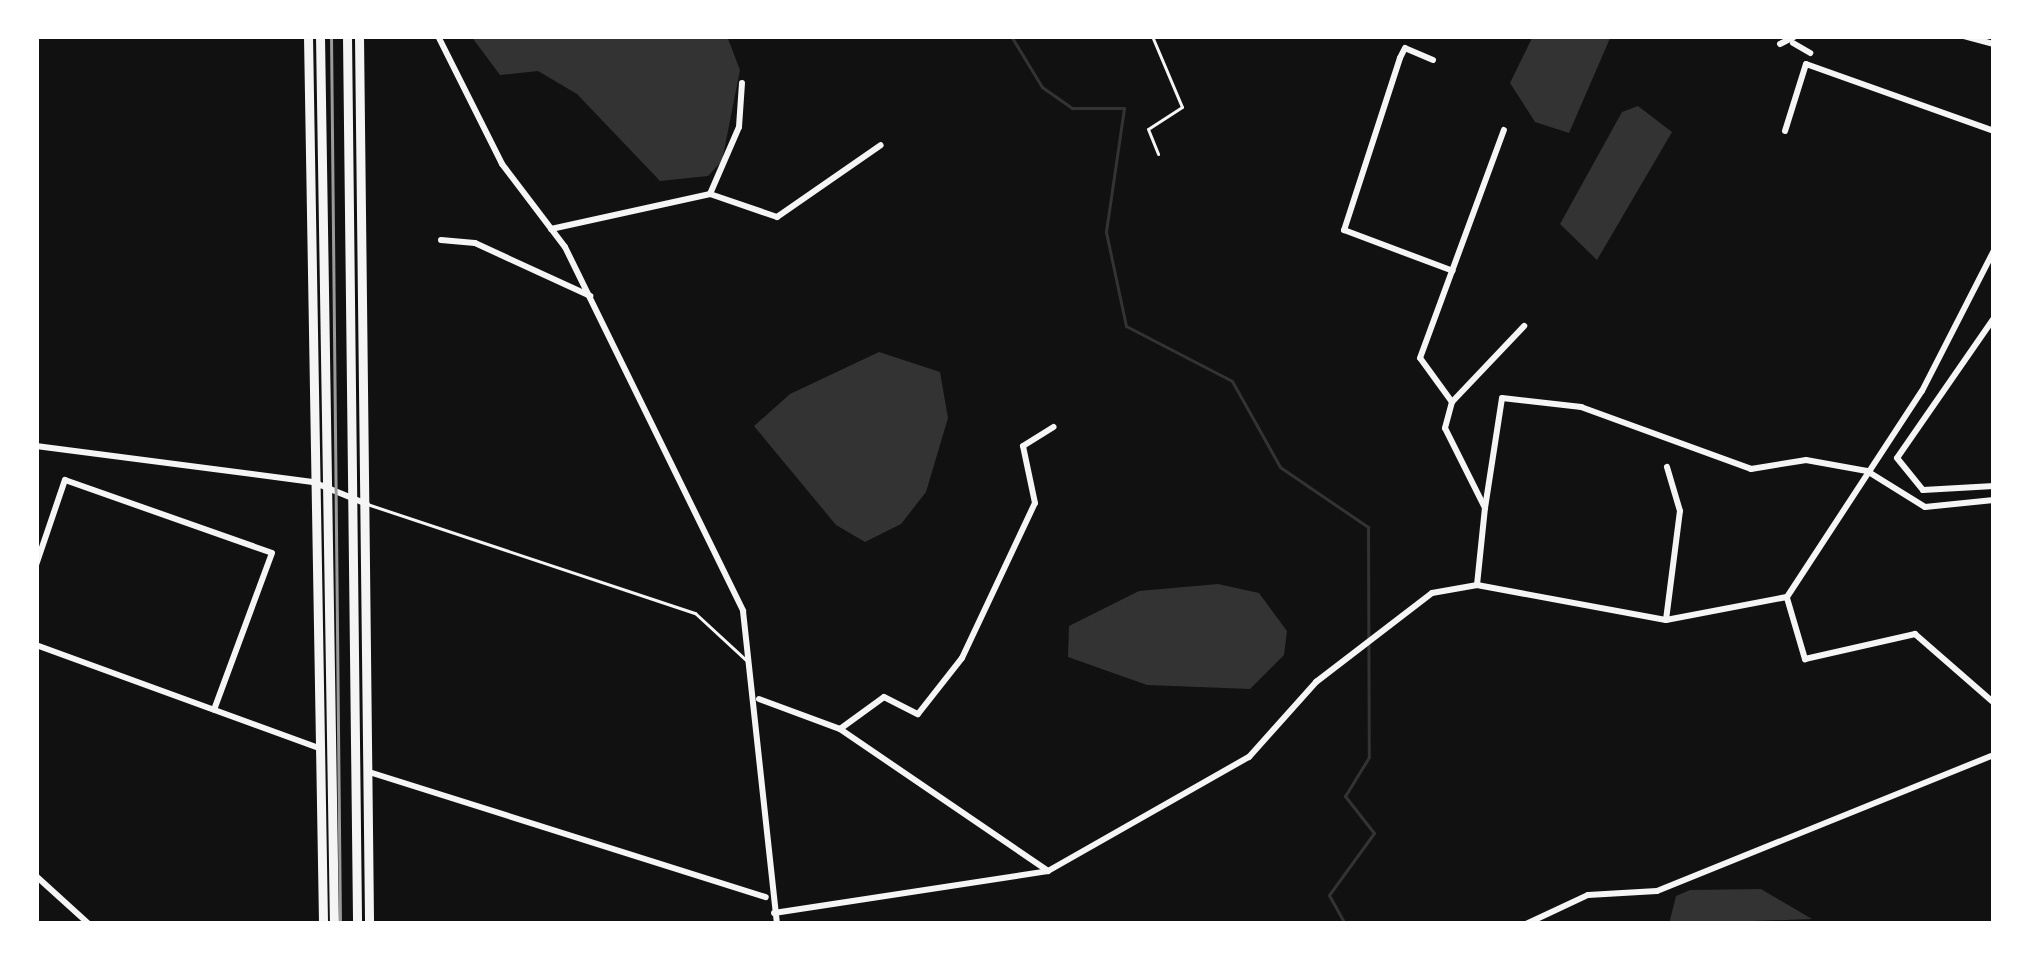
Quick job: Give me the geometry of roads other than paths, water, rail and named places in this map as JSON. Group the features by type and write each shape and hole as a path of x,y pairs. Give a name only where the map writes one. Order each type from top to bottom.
{"main road":[{"path":"308,36 334,924"},
{"path":"320,36 316,652 323,924"},
{"path":"347,36 362,502 357,924"},
{"path":"359,36 369,924"},
{"path":"312,160 322,104"},
{"path":"349,204 359,155"},
{"path":"316,652 326,597"}],"street":[{"path":"438,36 502,164 551,229 590,296 742,611 759,699 766,897 777,924"},
{"path":"1964,36 1994,44"},
{"path":"1780,44 1794,40 1810,53"},
{"path":"1433,60 1405,48 1345,230 1453,272"},
{"path":"1786,131 1806,64 1994,131"},
{"path":"710,194 739,127 742,82"},
{"path":"1485,508 1451,452 1452,402 1420,358 1504,130"},
{"path":"551,229 710,194 777,217 880,145"},
{"path":"441,240 475,243 590,296"},
{"path":"775,913 1048,871 1249,757 1310,688 1384,635 1418,598 1477,585 1666,620 1787,598 1821,560 1867,471 1971,309 1994,250"},
{"path":"1994,318 1897,458 1923,490 1994,485"},
{"path":"1452,402 1524,326"},
{"path":"1477,585 1502,398 1581,406 1750,469 1806,460 1867,471 1925,508 1994,500"},
{"path":"840,729 884,697 918,714 962,658 1035,503 1023,446 1054,427"},
{"path":"36,446 318,483 362,502"},
{"path":"1666,620 1680,517 1667,467"},
{"path":"36,565 65,480 272,553 214,710"},
{"path":"1787,598 1805,659 1915,634 1994,703"},
{"path":"36,645 319,748"},
{"path":"759,699 840,729 1048,871"},
{"path":"1526,924 1588,895 1657,891 1994,755"},
{"path":"366,771 766,897"},
{"path":"36,876 89,924"}],"lane":[{"path":"1152,36 1182,107 1148,129 1158,154"},
{"path":"362,502 695,613 752,666"}],"waterway":[{"path":"1011,36 1042,87 1072,108 1124,108 1106,232 1126,326 1232,381 1280,467 1368,527 1369,757 1345,796 1374,833 1329,895 1345,924"}],"railway":[{"path":"331,36 340,924"}]}
